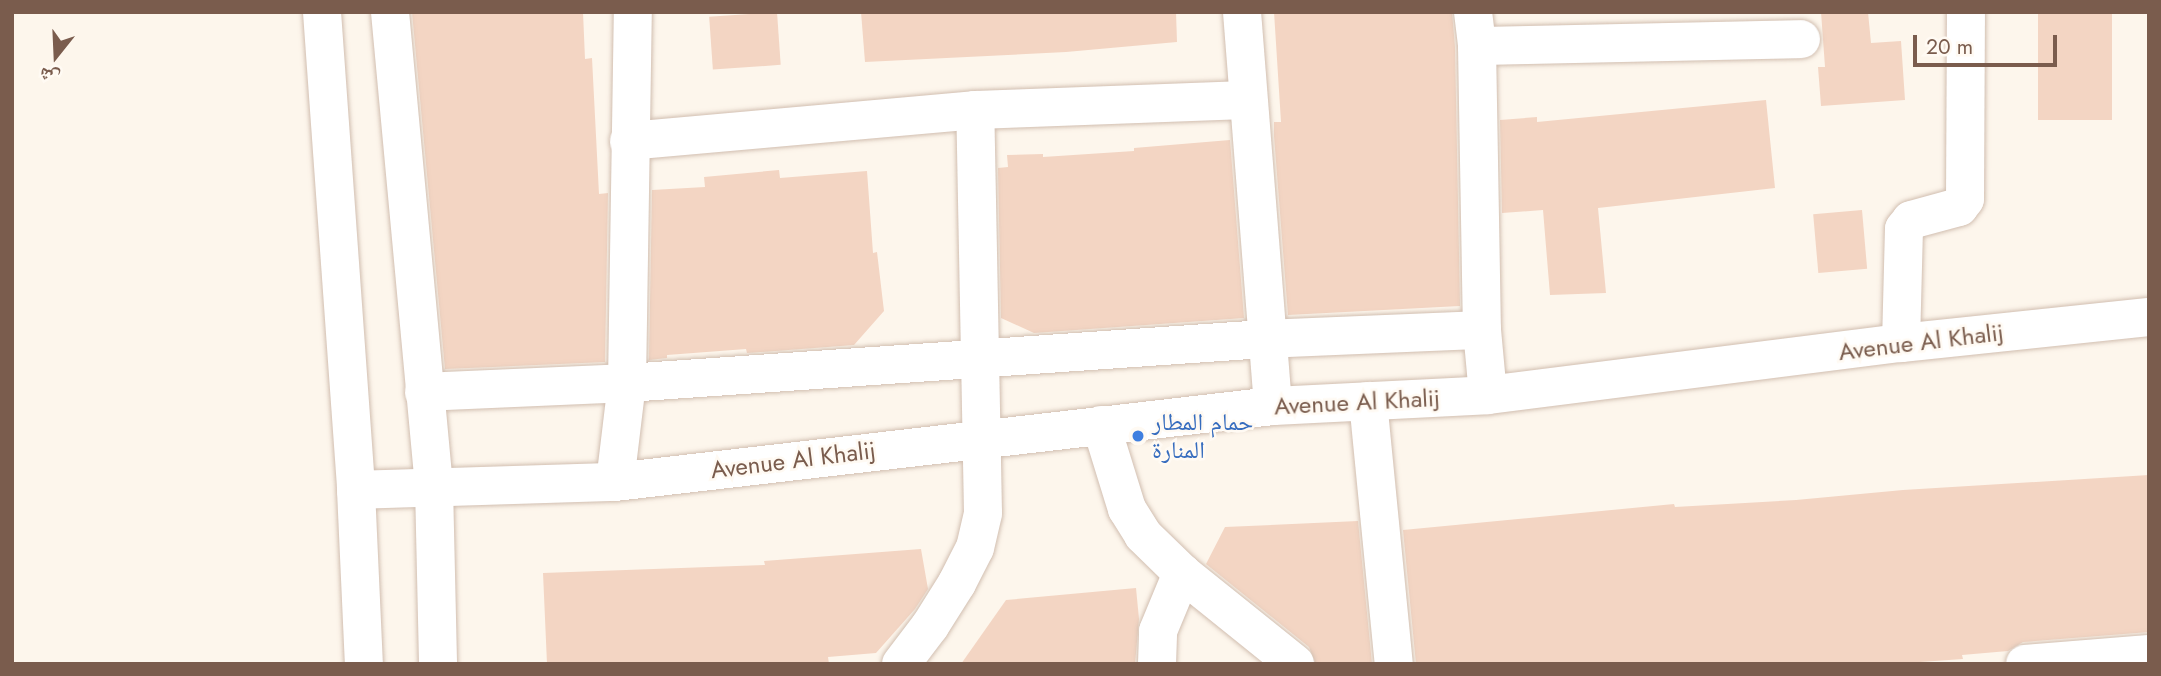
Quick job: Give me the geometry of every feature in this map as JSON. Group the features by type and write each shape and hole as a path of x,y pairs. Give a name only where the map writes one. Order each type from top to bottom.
{"street":[{"path":"322,12 356,490 364,664"},
{"path":"390,12 434,486 438,664"},
{"path":"615,482 627,383 633,12"},
{"path":"1242,12 1265,339 1273,406"},
{"path":"1902,343 1904,229 1911,220 1959,207 1965,199 1966,12"},
{"path":"1488,396 1482,330 1475,29 1801,39"},
{"path":"629,141 975,110 1247,100"},
{"path":"901,664 930,626 975,548 983,513 979,437 975,110"},
{"name":"Avenue Al Khalij","path":"356,490 615,482 979,437 1273,406 1488,396 1902,343 2149,317"},
{"path":"424,392 627,383 1265,339 1482,330"},
{"path":"1368,401 1394,664"},
{"path":"1101,425 1127,509 1143,536 1182,573 1295,664"},
{"path":"1157,664 1158,631 1182,573"},
{"path":"2025,664 2148,656"}],"building":[{"path":"412,12 583,12 585,59 592,58 599,194 608,193 605,362 445,369"},
{"path":"777,12 781,65 713,70 709,17"},
{"path":"861,12 1176,12 1177,42 1066,52 865,62"},
{"path":"1274,12 1452,12 1460,306 1288,315 1274,136 1274,122 1281,122"},
{"path":"1821,12 1868,12 1871,43 1901,41 1905,100 1821,106 1818,67 1825,67"},
{"path":"2038,12 2112,12 2112,120 2038,120"},
{"path":"1766,100 1775,188 1598,208 1606,293 1550,295 1543,210 1502,213 1500,120 1537,117 1537,122"},
{"path":"1230,140 1244,318 1034,333 1001,318 998,168 1008,167 1007,155 1043,154 1043,157 1134,151 1134,148"},
{"path":"779,170 780,178 867,171 873,253 877,252 884,311 854,345 747,353 746,349 667,355 667,358 649,360 652,190 705,187 704,177"},
{"path":"1862,210 1867,269 1818,273 1813,214"},
{"path":"2149,475 2149,632 2023,642 2008,651 1962,655 1963,659 1892,664 1416,664 1403,530 1674,504 1675,507 1796,500 1903,490"},
{"path":"1358,521 1372,664 1316,664 1309,647 1206,564 1225,527"},
{"path":"921,549 928,589 915,609 876,653 828,657 829,664 547,664 543,573 765,565 764,561"},
{"path":"1136,588 1139,619 1135,664 961,664 1006,600"}],"place":[{"name":"حمام المطار المنارة","path":"1138,436"}]}
